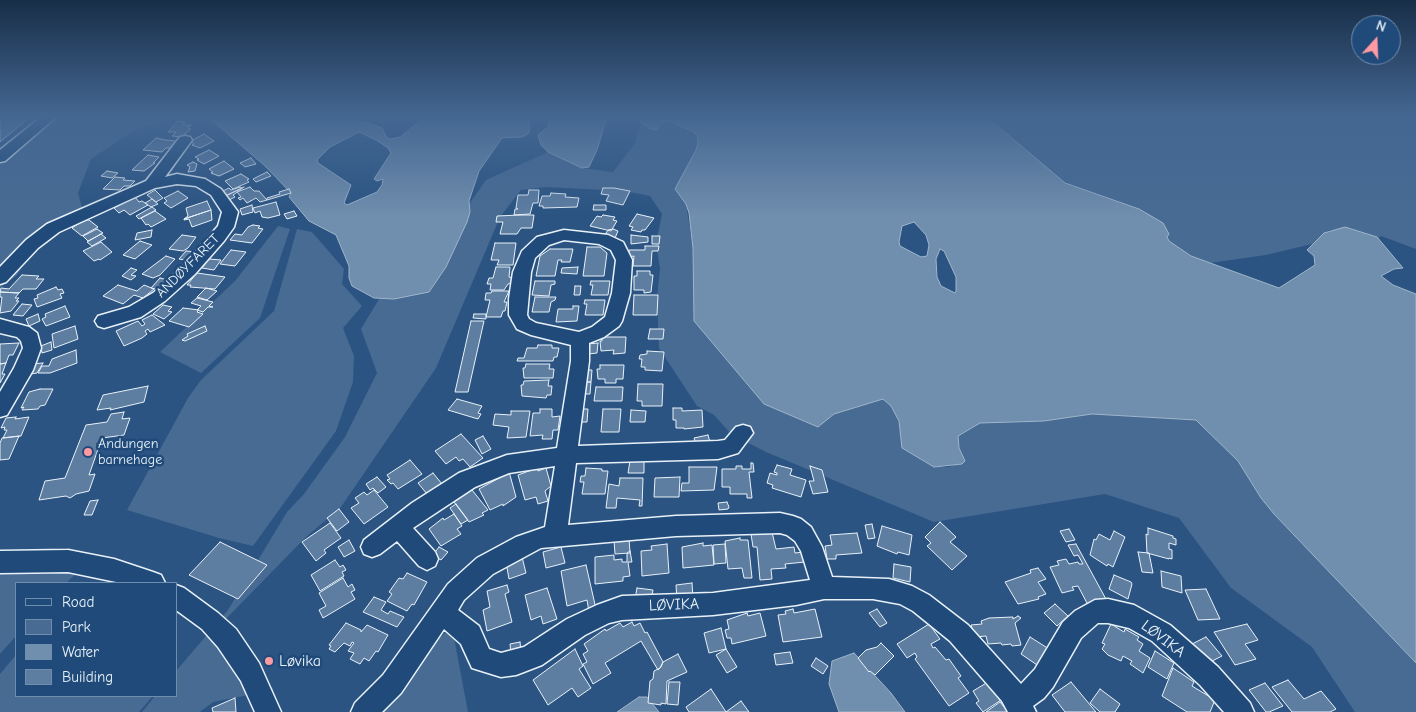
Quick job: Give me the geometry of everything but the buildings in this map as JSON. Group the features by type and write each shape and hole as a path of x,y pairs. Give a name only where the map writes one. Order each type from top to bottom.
{"street":[{"path":"152,184 177,150"},
{"name":"ANDØYFARET","path":"0,278 32,244 53,228 108,201 152,184 177,179 200,182 209,187 222,199 230,212 229,219 218,237 188,270 159,297 135,312 104,321"},
{"path":"564,235 582,235 602,239 617,246 624,260 621,293 613,321 608,327 580,339 565,338 531,328 523,324 518,314 522,272 528,255 544,241 564,235"},
{"path":"0,326 23,332 30,338 32,348 24,370 0,409"},
{"path":"555,535 580,360 580,339"},
{"path":"372,547 420,510 450,490 487,471 523,460 567,455 718,450 730,447 743,433"},
{"path":"364,712 392,684 456,592 485,566 524,544 555,535 676,526 780,523 793,526 803,534 811,547 824,588"},
{"path":"399,528 427,558"},
{"path":"0,562 68,561 114,570 150,582"},
{"name":"LØVIKA","path":"442,612 470,635 481,659 502,665 516,663 533,656 583,623 622,608 712,604 796,594 824,588 873,588 889,590 904,594 921,603 959,633 1020,707 1044,678 1072,630 1083,619 1095,612 1108,611 1134,617 1161,633 1209,676 1241,712"},
{"path":"178,597 210,621 226,638 250,672 268,712"}],"green space":[{"path":"9,150 104,150 91,159 78,193 84,215 29,254 17,275 0,288 0,158"},
{"path":"630,150 697,150 686,204 693,248 694,321 764,404 818,427 834,414 883,399 891,406 899,421 903,449 934,467 949,467 964,461 959,448 958,436 980,423 1044,421 1092,414 1196,420 1238,461 1261,498 1274,514 1416,663 1416,712 1355,712 1312,647 1231,588 1179,518 1105,494 934,522 766,452 731,434 714,415 697,406 659,348 657,298 660,269 656,243 662,214 650,196 625,191 545,187 521,190 500,217 436,368 341,507 306,537 218,627 274,690 213,702 200,712 142,712 154,697 178,697 178,669 228,610 287,512 304,494 345,437 377,373 361,329 379,299 394,299 470,212 469,204 486,180 548,152 581,168 613,172"},
{"path":"1026,150 1416,150 1416,249 1381,236 1378,238 1330,230 1312,244 1266,255 1210,263 1191,256 1169,241 1139,209 1065,183"},
{"path":"278,226 290,229 260,318 201,373 160,352 235,281"},
{"path":"297,229 312,232 344,269 342,284 362,306 343,328 354,356 353,382 336,431 253,546 219,538 127,510 188,398 201,380 274,311"},
{"path":"89,562 67,582 15,582 15,637 0,654 0,566"},
{"path":"452,627 468,712 351,712 366,700"},
{"path":"15,656 15,697 152,697 139,712 0,712 0,674"}],"water":[{"path":"247,150 327,150 317,160 318,163 351,185 344,203 347,205 377,192 382,185 383,179 377,181 374,179 391,153 389,150 493,150 479,171 469,201 470,212 467,222 446,267 429,292 394,299 374,298 352,286 349,278 349,266 336,235 309,221 289,197 291,193"},
{"path":"546,150 597,150 589,167 582,168"},
{"path":"696,150 1026,150 1065,183 1139,209 1163,223 1169,234 1167,237 1169,241 1191,256 1279,288 1315,265 1314,256 1307,250 1324,233 1345,227 1377,237 1403,268 1394,269 1381,276 1393,285 1416,294 1416,663 1274,514 1261,498 1238,461 1196,420 1092,414 1044,421 980,423 958,436 959,448 965,461 962,464 934,467 902,448 899,421 891,406 883,399 834,414 818,427 764,404 694,321 693,248 689,213 686,204 675,189","holes":["914,222 926,235 929,245 927,256 921,257 900,246 902,226","940,249 944,251 956,277 955,293 941,286 937,277 936,259"]},
{"path":"854,653 891,693 905,712 839,712 829,684 832,661"},
{"path":"639,697 647,697 659,712 617,712"}],"place":[{"name":"Andungen barnehage","path":"88,452"},
{"name":"Løvika","path":"269,661"}]}
